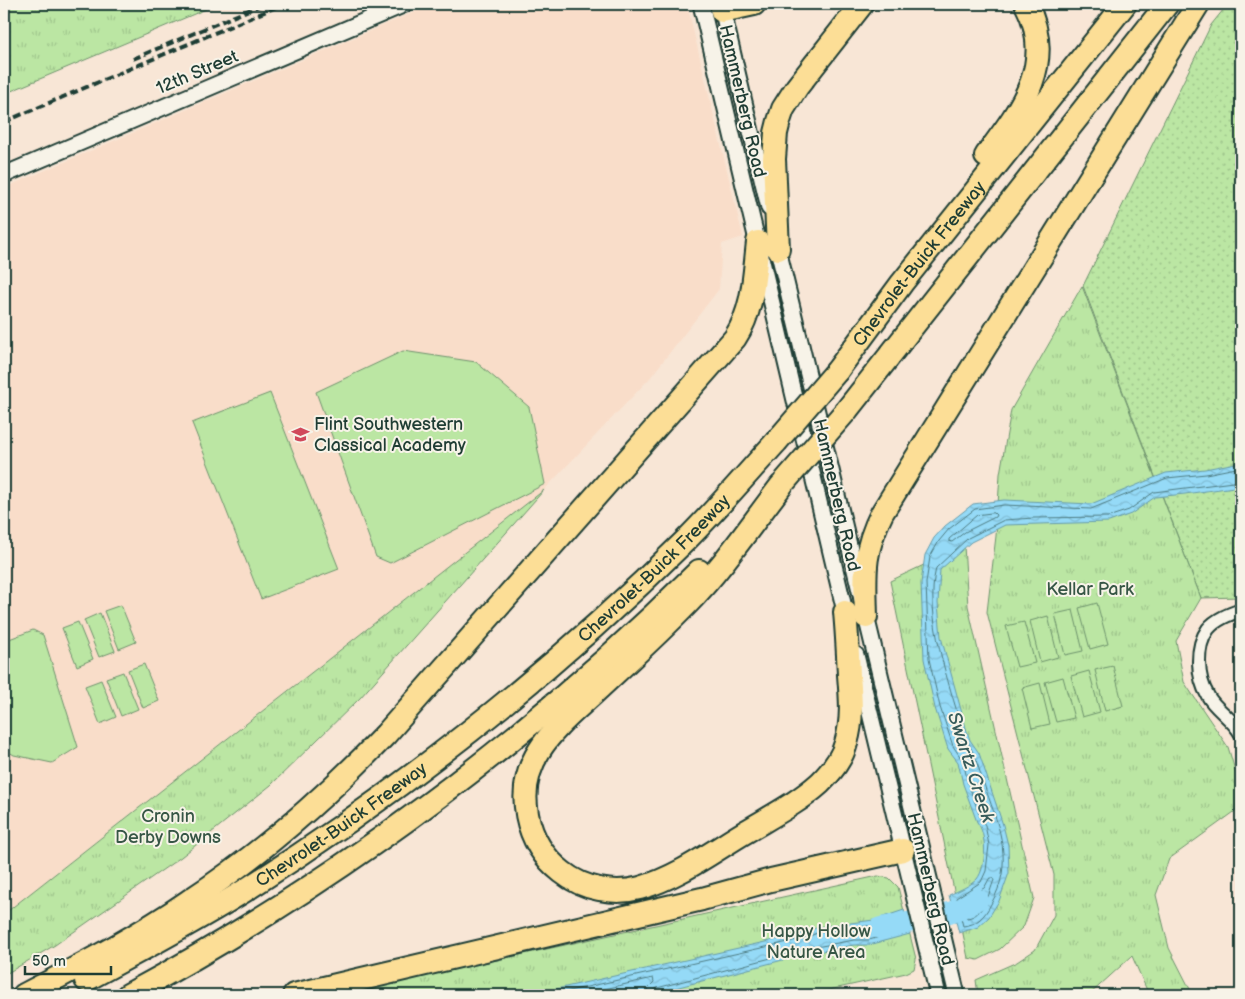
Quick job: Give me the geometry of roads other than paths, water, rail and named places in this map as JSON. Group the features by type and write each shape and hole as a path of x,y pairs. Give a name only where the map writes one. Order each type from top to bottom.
{"highway":[{"path":"722,7 754,4"},
{"path":"24,995 146,929 215,884 288,826 367,754 735,338 742,327 768,246 776,132 783,109 797,87 862,4"},
{"path":"902,283 939,221 1018,112 1030,88 1036,69 1038,45 1032,16 1026,4"},
{"name":"Chevrolet-Buick Freeway","path":"57,995 147,947 242,892 372,806 443,753 552,663 610,611 686,539 776,442 837,371 902,283 1125,4"},
{"name":"Chevrolet-Buick Freeway","path":"128,995 172,971 291,899 437,798 524,730 606,660 656,613 783,483 846,411 1166,4"},
{"path":"783,483 704,587 649,642 569,716 540,750 529,774 526,788 525,801 530,830 545,856 566,876 592,888 605,890 635,890 651,885 681,870 796,801 817,786 835,767 842,756 849,733 856,615 871,537 882,513 1198,4"},
{"path":"294,995 903,850"}],"street":[{"name":"12th Street","path":"4,175 406,4"},
{"name":"Hammerberg Road","path":"701,4 768,246 856,615 903,850 938,995"},
{"name":"Hammerberg Road","path":"722,7 768,246 856,615 917,828 957,995"},
{"path":"708,34 713,20 722,7"},
{"path":"1241,610 1225,616 1209,628 1202,642 1200,655 1200,674 1208,697 1236,724 1241,734"},
{"path":"903,850 912,841 917,828"}],"water":[{"path":"1241,462 1241,486 1155,497 1131,514 1109,522 1005,525 971,542 940,570 938,603 941,637 966,728 970,740 979,753 1008,845 1009,873 999,901 989,917 978,927 959,933 949,895 977,879 983,866 985,850 983,834 963,784 958,762 948,749 935,708 924,659 921,583 925,555 934,538 945,526 973,504 1004,500 1091,504 1166,473 1205,469"},
{"path":"904,910 910,934 869,945 854,945 806,954 648,995 530,995 805,933 818,927 874,920"}],"waterway":[{"name":"Swartz Creek","path":"879,928 943,915 978,899"}],"railway":[{"path":"133,59 263,4"},
{"path":"4,122 283,4"}],"place":[{"name":"Flint Southwestern Classical Academy","path":"300,434"}],"park label":[{"name":"Kellar Park","path":"1090,589"},
{"name":"Cronin Derby Downs","path":"168,826"},
{"name":"Happy Hollow Nature Area","path":"816,941"}]}
